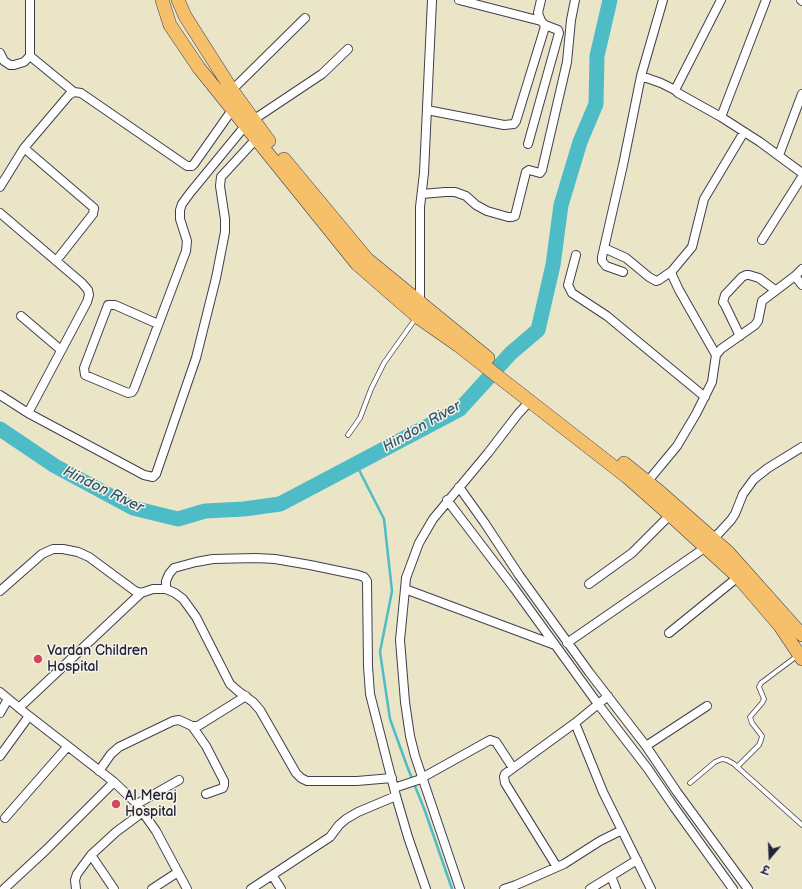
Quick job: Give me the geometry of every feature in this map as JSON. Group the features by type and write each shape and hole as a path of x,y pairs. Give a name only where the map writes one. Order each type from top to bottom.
{"main road":[{"path":"162,0 170,25 199,68 232,110 264,136 367,259 397,292 419,312 462,343 530,398 619,465 648,482 710,543 780,626 800,657"},
{"path":"178,0 185,16 232,90 256,139 357,264 397,292"},
{"path":"619,465 670,514 710,543 728,552 802,635"}],"street":[{"path":"0,53 4,61 10,65 24,62 30,56 30,0"},
{"path":"419,312 420,218 432,0"},
{"path":"459,0 543,23 558,30 559,33 528,144"},
{"path":"427,110 504,125 514,124 543,23 538,13 541,0"},
{"path":"422,194 455,192 466,196 476,205 488,211 508,217 514,216 526,172 529,170 540,173 542,170 567,62 571,20 575,0"},
{"path":"623,272 606,266 602,261 641,76 662,0"},
{"path":"675,90 721,0"},
{"path":"721,117 766,0"},
{"path":"232,90 305,18"},
{"path":"158,324 115,305 108,305 84,368 85,375 128,393 132,392 134,389 187,246 186,234 180,219 182,204 249,123 322,74 348,49"},
{"path":"30,56 74,92 81,93 187,166 192,166 194,164 232,110"},
{"path":"641,76 675,90 681,95 721,117 779,155 802,173"},
{"path":"0,187 24,148 69,95 74,92"},
{"path":"779,155 802,94"},
{"path":"604,248 626,258 649,278 656,281 672,271 692,247 704,199 744,132"},
{"path":"0,395 28,413 144,476 153,476 156,474 198,354 216,278 225,232 225,219 220,186 221,177 256,139"},
{"path":"24,148 94,208 93,214 56,261"},
{"path":"762,240 802,177"},
{"path":"0,213 82,283 88,290 89,295 87,302 28,413"},
{"path":"576,255 568,285 572,292 607,316 705,397"},
{"path":"648,482 677,446 705,397 712,382 716,355 721,349 755,325 758,321 762,301 802,269"},
{"path":"672,271 672,275 679,290 716,355"},
{"path":"740,336 725,305 723,299 725,295 742,277 746,275 759,278 775,290"},
{"path":"795,276 802,286"},
{"path":"21,316 61,350"},
{"path":"460,889 420,778 410,736 401,666 400,640 406,578 419,543 433,518 488,453 530,398"},
{"path":"568,643 710,543 731,520 743,494 760,473 802,447"},
{"path":"453,493 484,522 518,575 568,643 648,769 674,798 748,889"},
{"path":"453,493 514,588 556,645 603,700 646,746 674,798 733,889"},
{"path":"589,584 632,553 670,514"},
{"path":"0,591 42,554 53,549 63,549 78,552 89,557 135,591 141,593"},
{"path":"166,589 166,581 174,568 196,562 213,560 256,558 275,559 364,577 367,581 368,594 368,666 370,694 392,778 397,787 396,796 426,889"},
{"path":"669,633 738,578"},
{"path":"19,708 141,593 153,589 166,589 183,599 196,617 230,684 253,702 260,710 296,773 301,778 307,781 357,781 392,778"},
{"path":"405,589 556,645"},
{"path":"0,692 28,716 114,782 137,804 156,831 187,889"},
{"path":"100,771 111,754 119,747 173,721 179,720 192,726 198,726 246,696"},
{"path":"0,713 8,699"},
{"path":"557,867 505,783 505,774 575,723 603,700"},
{"path":"646,746 707,706"},
{"path":"0,756 28,716"},
{"path":"575,723 603,792 651,889"},
{"path":"192,726 206,746 224,782 223,788 206,794"},
{"path":"397,787 420,778 490,740 496,742 513,768"},
{"path":"5,818 68,746"},
{"path":"137,804 179,780"},
{"path":"4,889 46,850 114,782"},
{"path":"251,889 330,837 339,825 346,819 358,812 396,796"},
{"path":"76,889 75,880 77,874 91,854 116,832 143,812"},
{"path":"504,889 575,858 600,841 622,830"},
{"path":"91,854 114,889"},
{"path":"590,889 637,860"},
{"path":"152,889 178,872"},
{"path":"272,875 281,889"},
{"path":"611,876 616,889"}],"lane":[{"path":"348,435 360,418 377,375 419,312"},
{"path":"737,767 759,745 761,740 762,736 752,723 750,717 764,698 759,687 761,683 800,657"},
{"path":"690,783 715,762 722,759 727,760 737,767 802,826"}],"waterway":[{"name":"Hindon River","path":"0,429 55,466 133,508 178,519 205,511 244,509 280,504 460,409 511,353 538,330 553,265 561,205 580,142 596,104 597,56 610,0"},
{"path":"356,464 384,519 392,591 380,652 390,719 425,811 452,889"}],"place":[{"name":"Vardan Children Hospital","path":"38,659"},
{"name":"Al Meraj Hospital","path":"116,804"}]}
